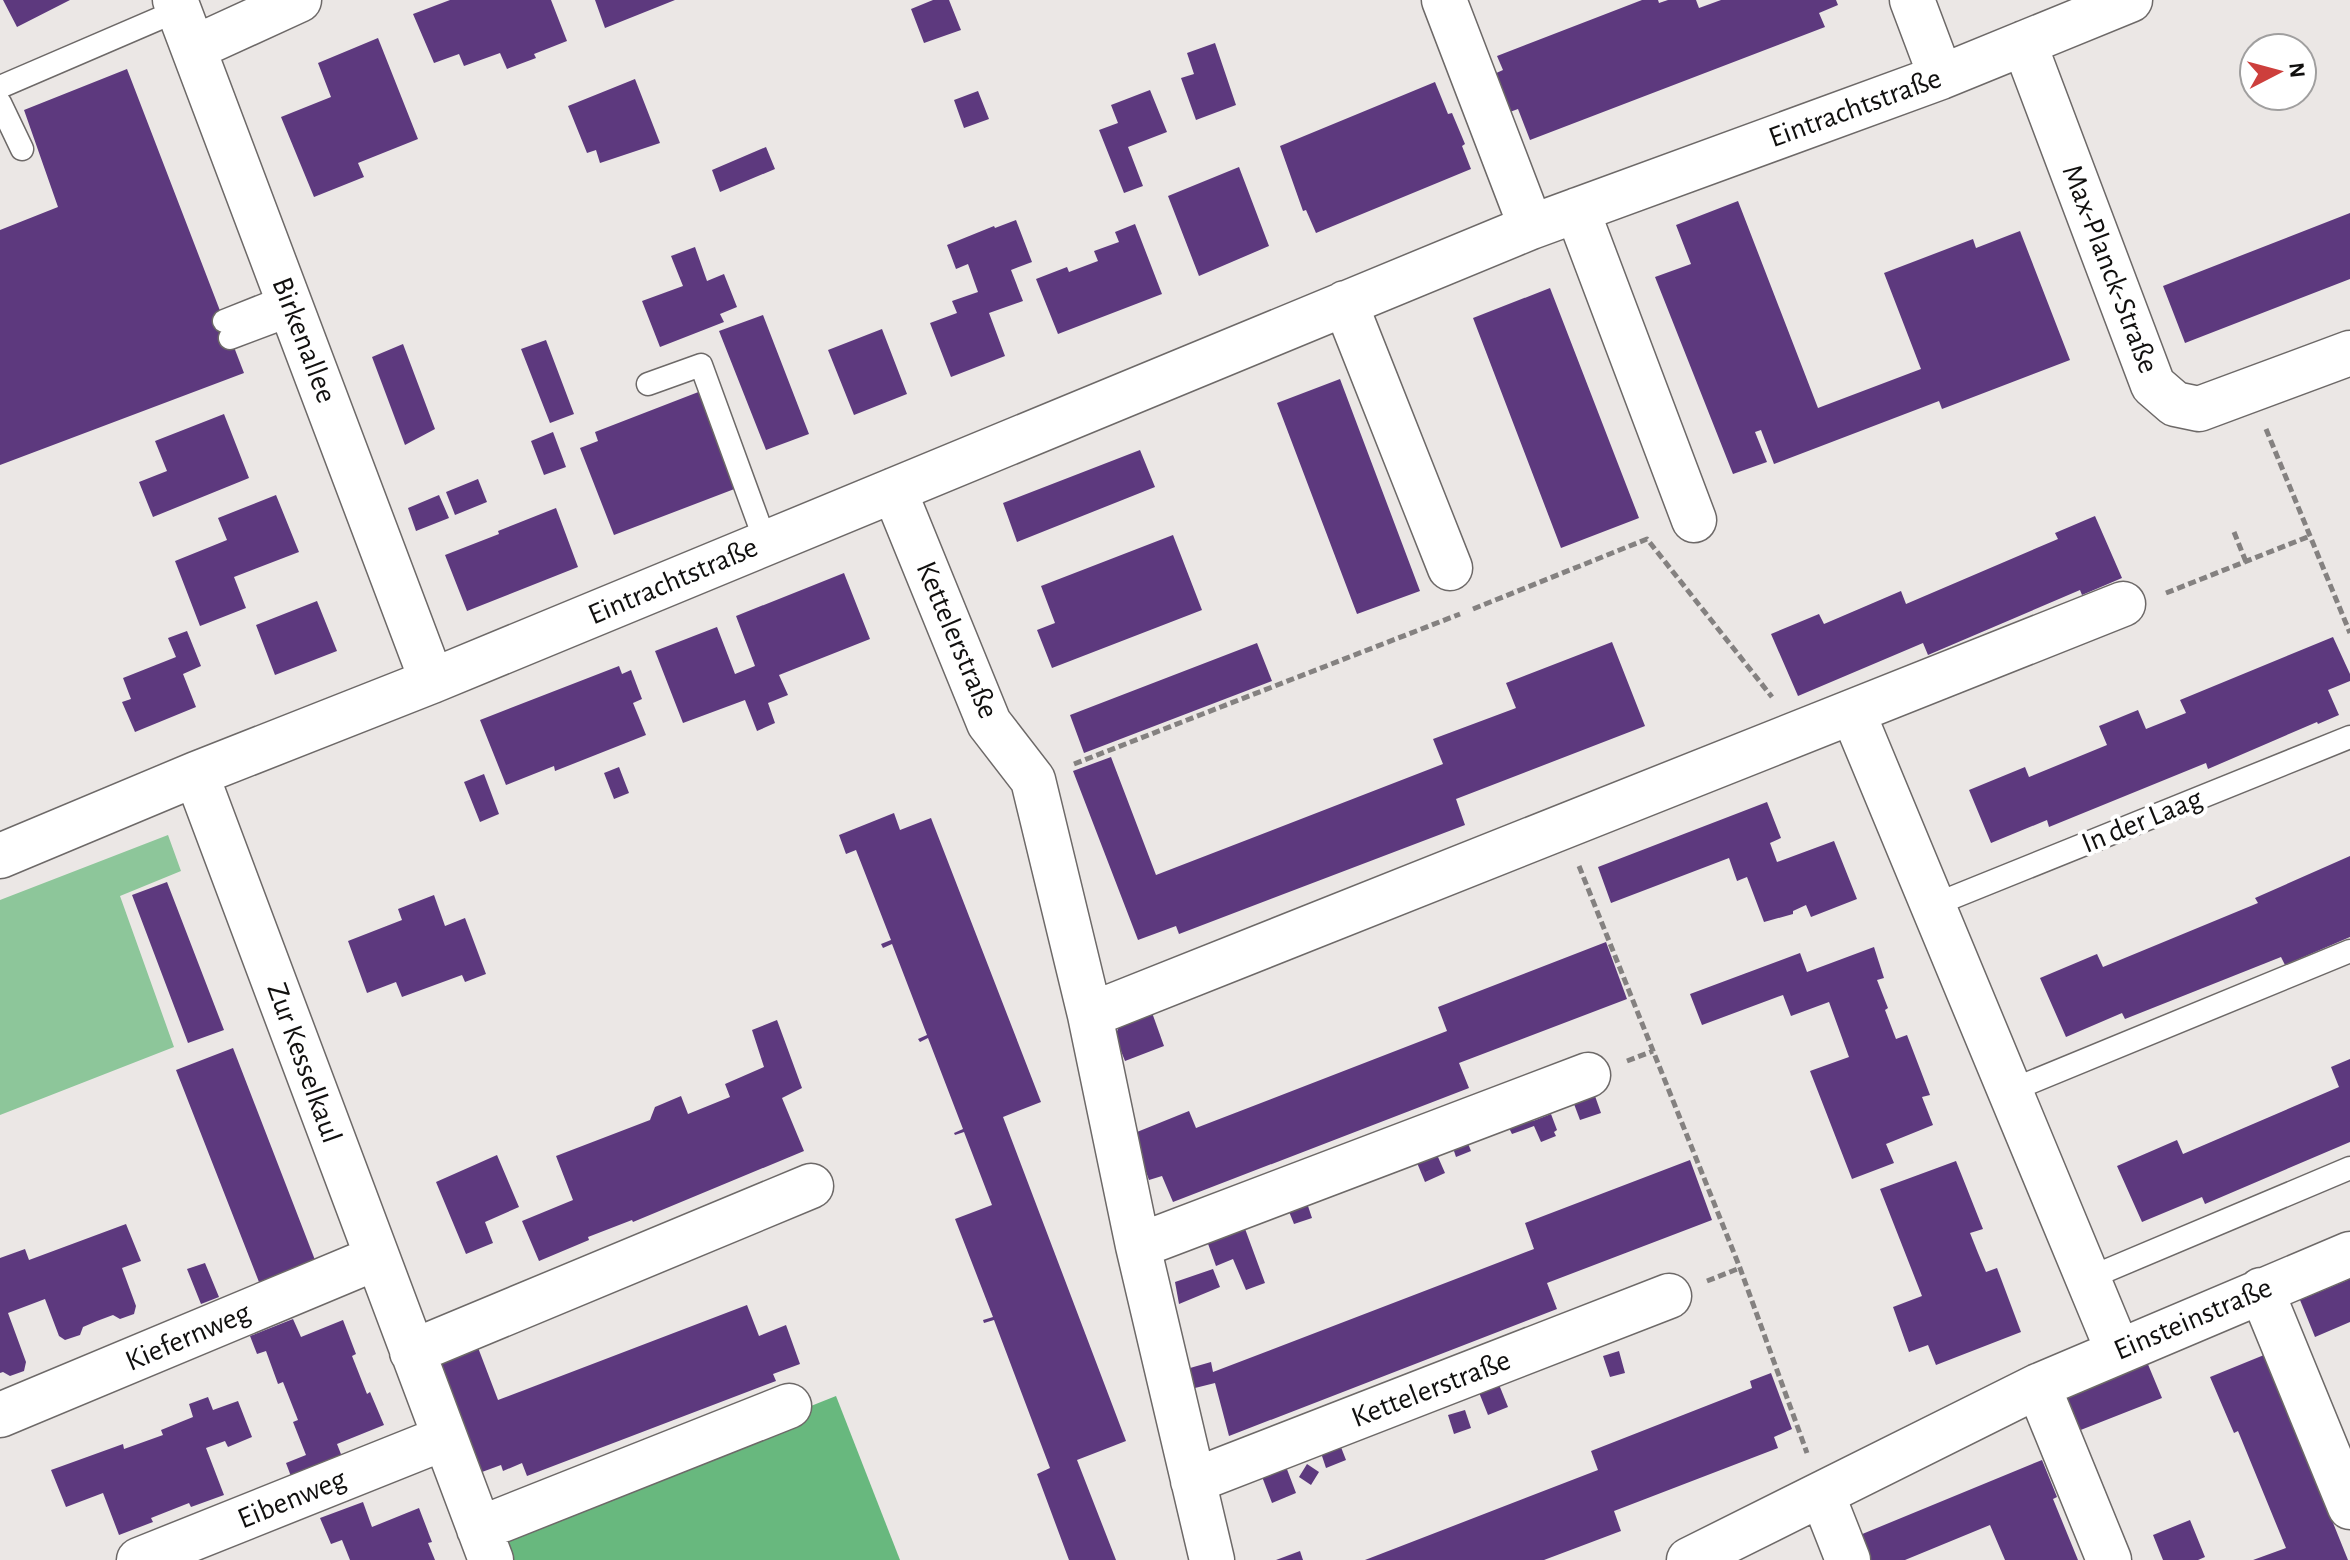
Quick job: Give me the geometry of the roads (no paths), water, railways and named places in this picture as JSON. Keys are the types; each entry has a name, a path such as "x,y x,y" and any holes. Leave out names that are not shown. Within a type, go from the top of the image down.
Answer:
{"street":[{"path":"183,19 299,0"},
{"path":"1444,0 1531,227"},
{"path":"1912,0 1941,77"},
{"name":"Eintrachtstraße","path":"0,856 1531,227 1941,77 2130,0"},
{"name":"Birkenallee","path":"183,19 432,681"},
{"name":"Max-Planck-Straße","path":"2024,43 2153,385 2175,404 2199,409 2350,353"},
{"path":"1577,210 1694,520"},
{"path":"1345,303 1450,568"},
{"name":"Kettelerstraße","path":"894,490 989,723 1033,780 1090,1015 1138,1246 1212,1560"},
{"path":"1090,1015 2123,604"},
{"path":"1853,713 2118,1351"},
{"name":"Zur Kesselkaul","path":"196,774 485,1544 789,1406"},
{"path":"1138,1246 1588,1075"},
{"path":"412,1352 811,1186"},
{"name":"Einsteinstraße","path":"1689,1560 2038,1386 2350,1254"},
{"name":"Kiefernweg","path":"0,1415 376,1258"},
{"path":"2261,1290 2350,1507"},
{"name":"Kettelerstraße","path":"1193,1481 1669,1296"},
{"path":"2038,1386 2109,1560"},
{"name":"Eibenweg","path":"139,1560 444,1438"},
{"path":"1822,1494 1848,1560"}],"lane":[{"path":"0,87 183,19"},
{"path":"0,103 22,149"},
{"path":"227,330 291,305"},
{"path":"648,384 701,365 766,543"},
{"name":"In der Laag","path":"1934,905 2350,737"},
{"path":"2012,1090 2350,951"},
{"path":"2089,1278 2350,1168"}]}
